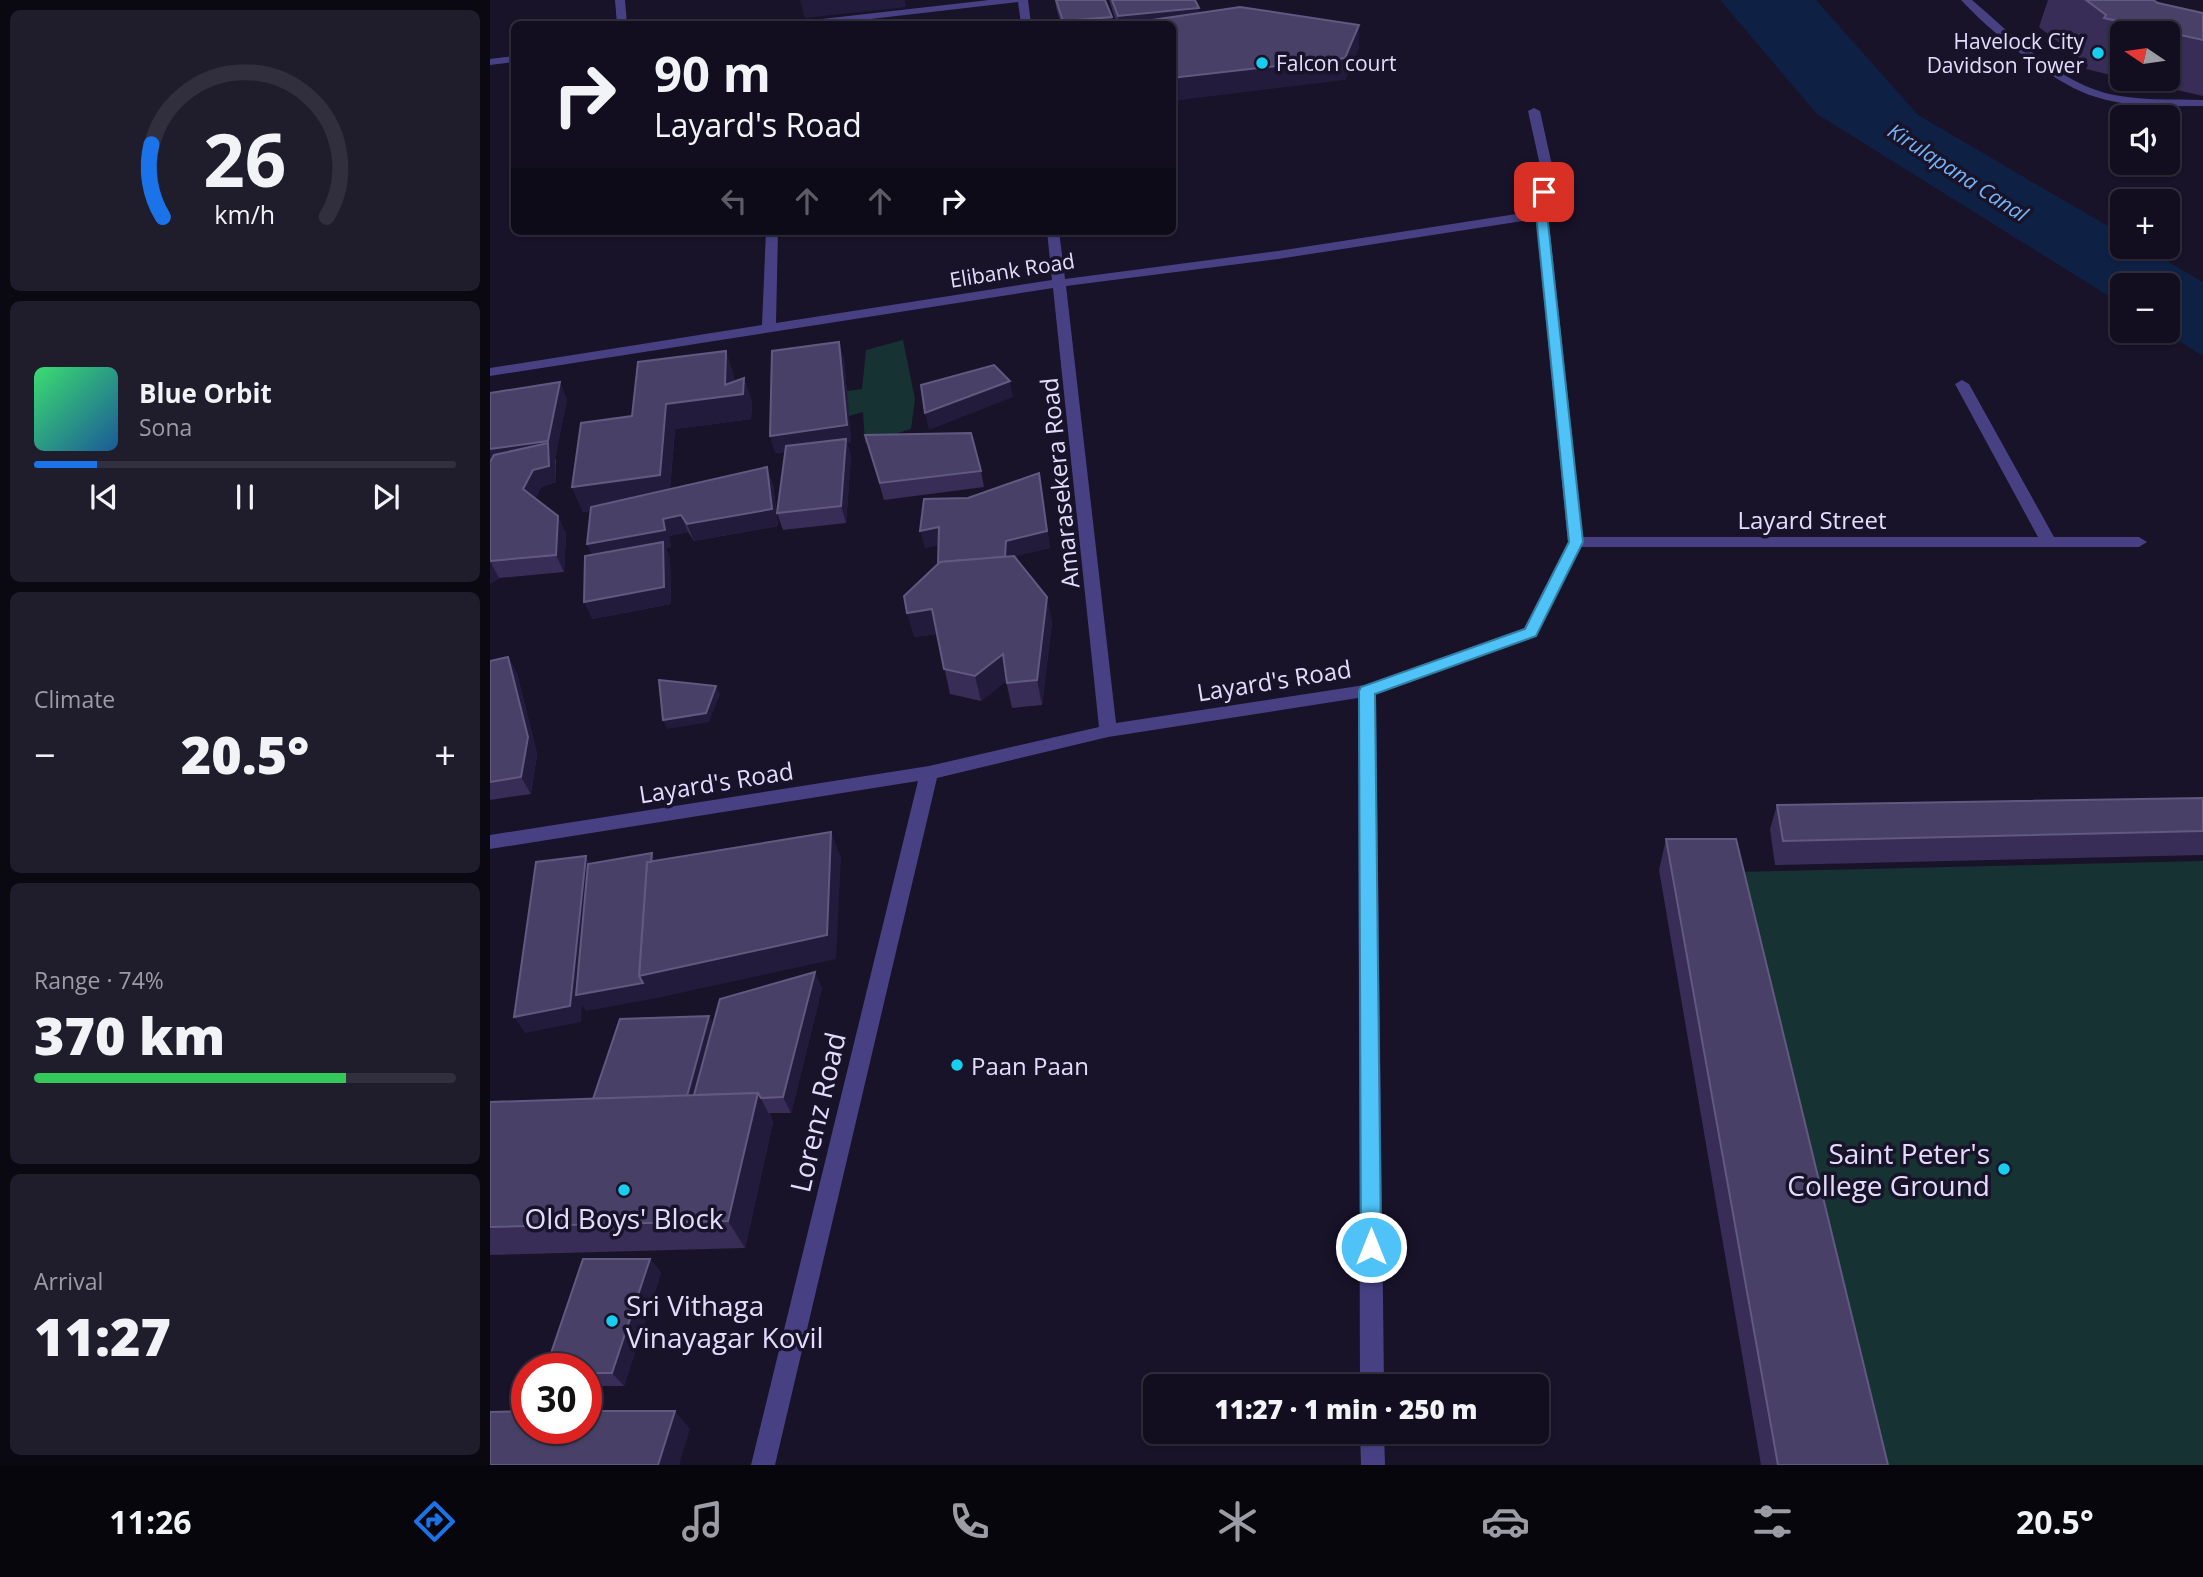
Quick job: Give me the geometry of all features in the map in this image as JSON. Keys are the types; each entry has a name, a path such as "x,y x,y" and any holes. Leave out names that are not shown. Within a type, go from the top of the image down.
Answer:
{"street":[{"path":"620,0 622,21"},
{"path":"830,21 1016,0"},
{"path":"1023,0 1026,21"},
{"path":"1966,0 2043,64 2087,90 2130,101 2203,103"},
{"path":"490,62 511,59"},
{"path":"1534,111 1547,170 1542,214 1576,542"},
{"name":"Elibank Road","path":"490,372 1060,284 1278,255 1542,214"},
{"path":"769,328 772,235"},
{"name":"Amarasekera Road","path":"1054,235 1108,731"},
{"path":"1962,384 2049,542"},
{"name":"Layard Street","path":"1576,542 2138,542"},
{"name":"Layard's Road","path":"490,842 929,773 1108,731 1367,691 1530,632 1576,542"},
{"path":"1367,691 1372,1374"},
{"name":"Lorenz Road","path":"763,1465 929,773"},
{"path":"1372,1444 1373,1465"}],"green space":[{"path":"903,340 915,399 911,429 865,443 863,412 849,416 847,391 862,389 866,350"},
{"name":"Saint Peter's College Ground","path":"2203,861 2203,1465 1876,1465 1735,872"}],"water":[{"name":"Kirulapana Canal","path":"1720,0 1816,0 1918,115 2110,227 2110,259 2164,259 2203,282 2203,356 2180,342 2180,273 2110,273 2110,297 1817,114"}],"building":[{"path":"1056,0 1105,0 1112,17 1063,21"},
{"path":"1112,0 1195,0 1199,8 1118,16"},
{"path":"2086,0 2153,0 2203,13 2203,40 2180,35 2180,21 2118,21 2104,18 2106,15"},
{"path":"1240,7 1359,25 1345,58 1176,78 1176,21 1145,21"},
{"path":"839,342 847,425 770,436 772,351"},
{"path":"726,351 725,385 744,378 743,394 666,404 660,475 572,487 581,423 632,416 638,362"},
{"path":"994,365 1010,381 925,413 921,385"},
{"path":"560,382 548,441 490,449 490,393"},
{"path":"971,433 981,471 880,483 865,435"},
{"path":"846,439 841,506 777,513 786,446"},
{"path":"548,443 549,466 533,470 523,489 558,516 556,555 490,561 490,462 494,455"},
{"path":"767,467 772,509 687,524 681,515 663,519 665,530 587,544 591,507"},
{"path":"1039,473 1047,531 1006,541 1005,557 938,564 939,527 920,531 924,499 968,498"},
{"path":"663,542 664,587 584,602 585,556"},
{"path":"1014,556 1047,597 1037,680 1007,683 1003,654 975,676 944,669 932,609 907,613 904,596 940,562"},
{"path":"508,657 528,737 521,777 490,782 490,661"},
{"path":"659,680 716,686 706,713 663,720"},
{"path":"2203,798 2203,831 1783,841 1777,805"},
{"path":"831,832 827,935 639,976 647,862"},
{"path":"1666,839 1736,839 1888,1465 1778,1465"},
{"path":"652,853 651,862 647,862 639,976 643,983 576,995 588,864"},
{"path":"586,856 570,1006 514,1017 536,862"},
{"path":"815,972 783,1097 761,1098 758,1093 694,1095 720,999"},
{"path":"709,1016 687,1096 593,1099 620,1019"},
{"name":"Old Boys' Block","path":"758,1093 728,1221 490,1227 490,1102"},
{"name":"Sri Vithaga Vinayagar Kovil","path":"583,1259 650,1259 612,1373 602,1373 602,1353 551,1353"},
{"path":"511,1411 511,1444 602,1444 602,1411 675,1411 658,1465 490,1465 490,1412"}],"place":[{"name":"Havelock City Davidson Tower","path":"2098,53"},
{"name":"Falcon court","path":"1262,63"},
{"name":"Paan Paan","path":"957,1065"},
{"name":"Saint Peter's College Ground","path":"2004,1169"},
{"name":"Old Boys' Block","path":"624,1190"},
{"name":"Sri Vithaga Vinayagar Kovil","path":"612,1321"}],"route":[{"path":"1371,1247 1367,691 1530,632 1576,542 1542,214 1544,192"}]}
